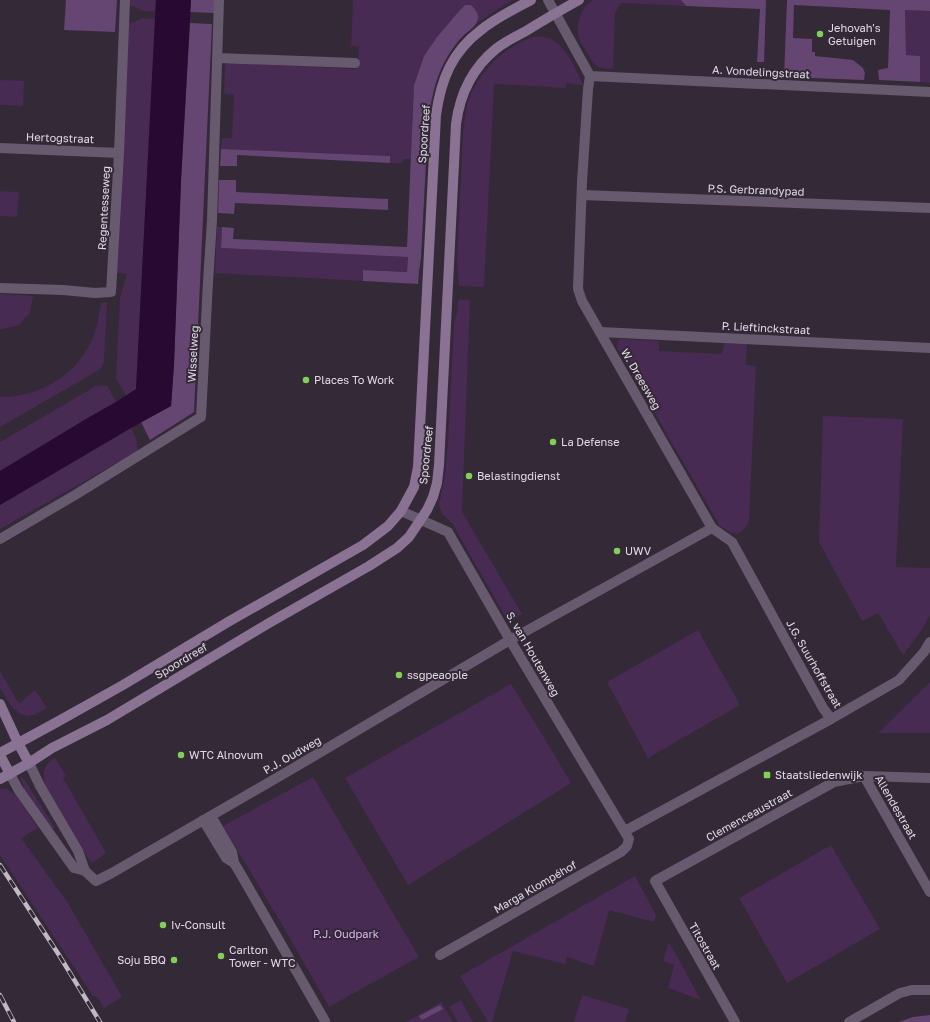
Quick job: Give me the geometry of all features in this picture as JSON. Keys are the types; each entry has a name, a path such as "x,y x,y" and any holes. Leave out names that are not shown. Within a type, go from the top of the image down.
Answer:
{"main road":[{"name":"Spoordreef","path":"0,754 123,685 260,603 363,545 388,526 401,510 414,487 418,467 438,96 442,82 458,52 465,43 481,29 531,0"},
{"name":"Spoordreef","path":"0,779 52,748 107,720 269,623 369,566 397,548 409,537 427,510 437,483 449,280 456,124 458,111 465,88 480,64 498,47 579,0"},
{"path":"0,704 29,763"},
{"path":"0,754 10,774"}],"street":[{"name":"Regentesseweg","path":"0,288 63,290 95,293 111,292 119,153 125,0"},
{"name":"Wisselweg","path":"0,539 202,417 212,220 219,0"},
{"path":"548,0 590,76"},
{"path":"218,58 355,64"},
{"name":"A. Vondelingstraat","path":"590,76 930,92"},
{"name":"W. Dreesweg","path":"590,76 582,195 578,289 582,301 712,528"},
{"name":"Hertogstraat","path":"0,148 119,153"},
{"name":"P.S. Gerbrandypad","path":"582,195 930,208"},
{"name":"P. Lieftinckstraat","path":"600,332 930,348"},
{"name":"S. van Houtenweg","path":"401,510 448,532 510,640 625,831"},
{"path":"510,640 712,528"},
{"name":"J.G. Suurhoffstraat","path":"625,831 831,719 823,708 732,542 712,528"},
{"name":"P.J. Oudweg","path":"10,774 18,789 74,868 85,872 96,881 311,758 510,640"},
{"path":"831,719 899,680 924,652 930,642"},
{"path":"29,763 40,786 78,851 85,872"},
{"name":"Clemenceaustraat","path":"655,881 834,782 864,776 930,778"},
{"name":"Allendestraat","path":"864,776 930,892"},
{"path":"207,818 226,858 234,863 325,1021"},
{"name":"Marga Klompéhof","path":"440,956 621,852 627,846 629,839 625,831"},
{"name":"Titostraat","path":"655,881 735,1022"},
{"path":"848,1022 900,993 912,990 930,990"}],"green space":[{"path":"130,0 156,0 155,11 142,11 130,6"},
{"path":"353,0 512,0 477,23 478,18 465,5 437,37 424,56 414,85 411,159 403,159 402,163 390,163 390,156 221,149 222,138 232,138 234,95 224,94 225,65 227,63 231,63 357,69 359,47 351,46"},
{"path":"593,0 681,0 686,6 621,3 615,13 613,69 600,68 596,65 579,38 578,27 580,16 585,7"},
{"path":"905,10 930,11 930,83 920,82 920,56 906,55"},
{"path":"143,18 155,19 136,389 126,396 116,378 120,297 127,274 117,273 129,23"},
{"path":"539,36 552,40 563,49 575,67 583,85 566,83 566,88 494,84 484,287 459,286 457,260 463,133 467,106 477,82 494,61 515,45 527,39"},
{"path":"0,80 24,81 23,106 0,105"},
{"path":"0,191 19,192 17,217 0,216"},
{"path":"217,227 222,227 221,248 408,257 407,272 364,270 363,281 215,273"},
{"path":"0,294 33,296 30,313 19,325 0,329"},
{"path":"470,300 462,512 522,614 509,623 452,523 442,514 439,505 445,475 448,442 454,324 458,301"},
{"path":"107,302 104,361 99,370 0,427 0,397 31,393 58,380 70,371 89,347 96,329 101,303"},
{"path":"620,339 659,341 659,351 722,354 724,343 747,343 746,365 756,366 749,521 740,533 736,534 729,532 720,526 617,348 618,341"},
{"path":"107,385 116,402 0,471 0,442 96,386"},
{"path":"823,416 903,419 896,567 930,568 930,615 921,631 903,655 878,613 862,621 819,542"},
{"path":"131,428 136,438 138,451 0,529 0,505"},
{"path":"698,630 740,705 648,758 607,682"},
{"path":"0,671 19,704 35,690 47,708 34,715 27,716 19,713 11,706 0,688"},
{"path":"930,682 930,733 878,733 928,684"},
{"path":"511,684 571,783 408,885 345,778"},
{"path":"55,758 66,776 63,778 106,853 92,863 45,785 44,769"},
{"path":"20,776 24,779 55,828 52,829 24,789"},
{"name":"P.J. Oudpark","path":"313,777 419,957 329,1007 223,826"},
{"path":"0,789 7,789 16,795 38,828 21,838 68,903 122,997 104,1008 98,998 93,996 0,855"},
{"path":"831,845 880,929 787,983 739,898"},
{"path":"635,876 656,915 654,922 609,910 594,966 567,957 565,964 513,951 492,1022 488,1022 460,976"},
{"path":"669,942 701,1000 668,988 674,965 663,961"},
{"path":"582,995 629,1009 625,1022 574,1022"},
{"path":"461,1000 473,1022 458,1022 449,1007"},
{"path":"441,1002 453,1022 406,1022"}],"shaded area":[{"path":"66,0 117,0 115,32 64,30"},
{"path":"156,0 191,0 171,406 0,505 0,471 136,389"},
{"path":"191,0 215,0 214,13 190,12"},
{"path":"681,0 766,0 764,62 757,62 760,9 686,6"},
{"path":"787,0 930,0 930,11 905,10 906,55 920,56 920,82 879,80 878,70 888,68 890,10 794,5 793,38 812,39 812,52 815,52 815,56 853,60 863,68 865,73 864,80 784,77"},
{"path":"465,5 471,5 476,11 478,15 477,22 458,42 444,63 436,82 428,123 421,258 418,284 363,281 363,270 407,272 408,257 221,248 222,227 234,228 233,239 407,247 414,85 424,56 437,37"},
{"path":"190,23 212,24 194,412 150,440 141,422 171,406 181,180"},
{"path":"221,149 390,156 390,163 237,155 237,166 220,166"},
{"path":"219,180 236,180 236,192 388,199 388,210 235,203 234,214 218,213"},
{"path":"440,1005 443,1009 422,1020 419,1016"},
{"path":"930,1015 930,1022 899,1022 913,1017"}],"railway":[{"path":"0,865 59,955 100,1022"},
{"path":"0,995 14,1022"}],"place":[{"name":"Jehovah's Getuigen","path":"820,34"},
{"name":"Places To Work","path":"306,380"},
{"name":"La Defense","path":"553,442"},
{"name":"Belastingdienst","path":"469,476"},
{"name":"UWV","path":"617,551"},
{"name":"ssgpeaople","path":"399,675"},
{"name":"WTC Alnovum","path":"181,755"},
{"name":"Staatsliedenwijk","path":"767,775"},
{"name":"Iv-Consult","path":"163,925"},
{"name":"Carlton Tower - WTC","path":"221,956"},
{"name":"Soju BBQ","path":"174,960"}]}
